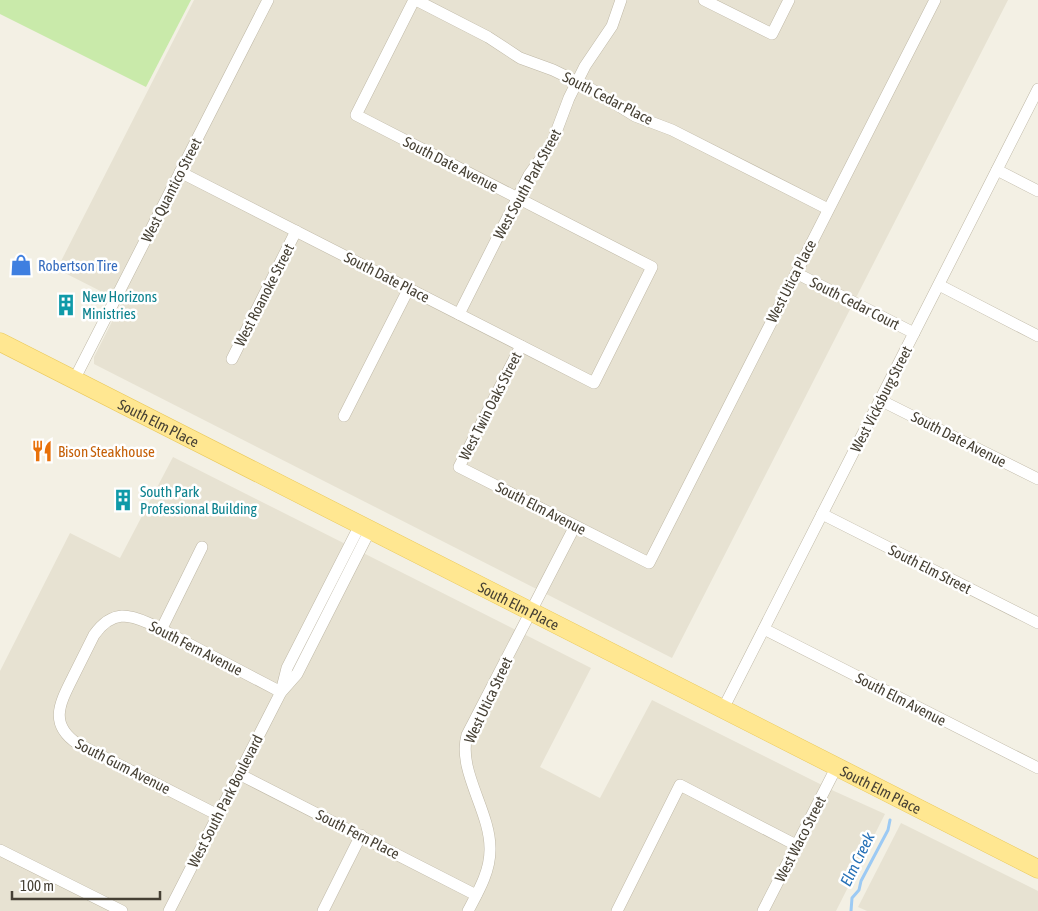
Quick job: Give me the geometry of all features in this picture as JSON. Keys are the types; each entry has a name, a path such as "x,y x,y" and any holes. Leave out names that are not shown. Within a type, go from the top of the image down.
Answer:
{"main road":[{"name":"South Elm Place","path":"0,342 1038,869"}],"street":[{"name":"West Quantico Street","path":"74,380 268,0"},
{"name":"South Cedar Place","path":"415,0 488,37 520,58 553,70 578,82 635,116 672,130 828,210"},
{"name":"South Date Avenue","path":"415,0 356,115 652,267 594,383"},
{"name":"West South Park Street","path":"459,314 529,175 552,143 565,108 592,56 612,26 622,0"},
{"path":"704,0 772,34 789,0"},
{"name":"West Utica Place","path":"650,563 935,0"},
{"name":"West Vicksburg Street","path":"723,709 1038,89"},
{"path":"997,170 1038,191"},
{"name":"South Date Place","path":"180,172 594,383"},
{"name":"West Roanoke Street","path":"232,358 296,231"},
{"name":"South Cedar Court","path":"796,272 914,333"},
{"path":"939,285 1038,336"},
{"path":"344,416 409,288"},
{"name":"West Twin Oaks Street","path":"459,466 521,346"},
{"name":"South Date Avenue","path":"880,400 1038,479"},
{"name":"South Elm Avenue","path":"459,466 650,563"},
{"name":"South Elm Street","path":"822,514 1038,623"},
{"name":"West Utica Street","path":"468,911 485,877 489,864 490,841 486,822 466,763 464,745 467,735 575,526"},
{"name":"West South Park Boulevard","path":"169,911 281,692 287,668 365,527"},
{"path":"161,630 202,547"},
{"name":"South Fern Avenue","path":"109,620 122,616 133,617 281,692"},
{"name":"South Gum Avenue","path":"109,620 94,635 60,704 59,718 63,730 78,744 218,814"},
{"name":"South Elm Avenue","path":"764,629 1038,768"},
{"name":"West Waco Street","path":"763,911 836,766"},
{"name":"South Fern Place","path":"239,774 361,835 476,896"},
{"path":"617,911 680,785 796,845"},
{"path":"323,911 361,835"},
{"path":"0,850 122,911"}],"shaded area":[{"path":"194,0 1008,0 672,658 94,364 94,357 122,302 57,269"},
{"path":"173,457 591,668 540,767 600,798 652,700 834,791 885,814 836,911 0,911 0,671 70,533 120,558"},
{"path":"901,823 1038,891 1038,911 867,911 858,907"}],"green space":[{"path":"0,0 191,0 146,87 0,14"}],"waterway":[{"name":"Elm Creek","path":"851,911 852,898 859,890 861,881 888,830 890,820"}],"place":[{"name":"Robertson Tire","path":"21,265"},
{"name":"New Horizons Ministries","path":"66,305"},
{"name":"Bison Steakhouse","path":"42,451"},
{"name":"South Park Professional Building","path":"123,500"}]}
